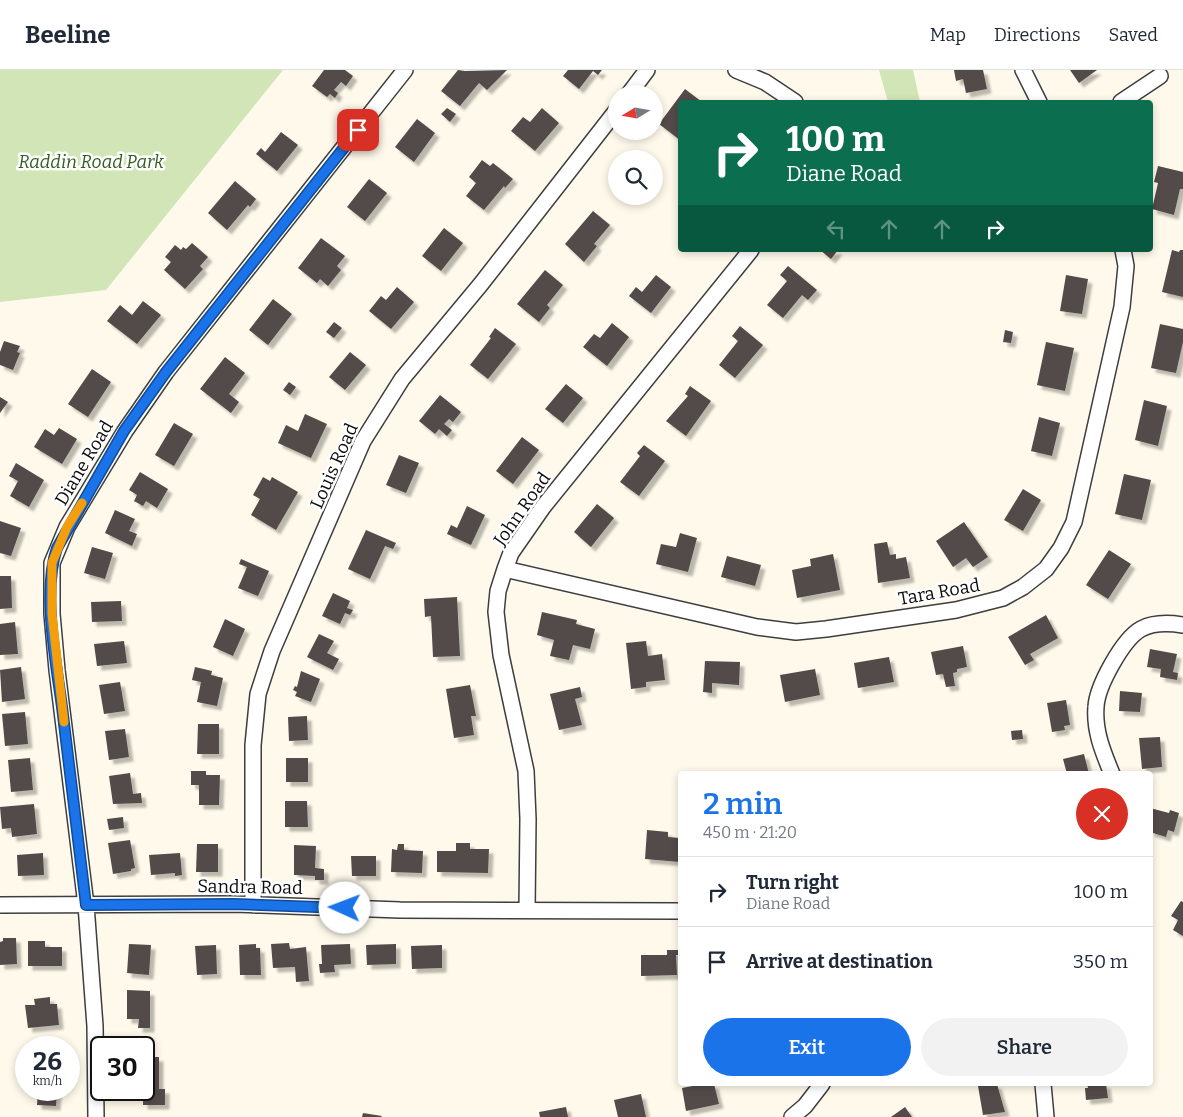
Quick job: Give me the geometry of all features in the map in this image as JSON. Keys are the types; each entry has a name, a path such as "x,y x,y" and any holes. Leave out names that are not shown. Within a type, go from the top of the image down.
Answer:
{"street":[{"name":"Diane Road","path":"96,1117 95,1026 86,905 52,614 52,563 57,548 124,431 166,372 405,70"},
{"path":"636,85 648,70"},
{"path":"736,70 765,82 792,100"},
{"path":"1023,70 1038,100"},
{"path":"1124,100 1160,76"},
{"name":"Louis Road","path":"253,904 253,745 258,694 272,651 364,441 402,379 487,276 608,121"},
{"name":"John Road","path":"526,910 528,819 526,771 498,634 498,591 505,570 511,553 543,507 749,252"},
{"name":"Tara Road","path":"505,570 758,627 796,632 956,610 1002,598 1023,587 1046,569 1061,548 1074,522 1122,307 1126,266 1123,252"},
{"path":"1111,771 1099,742 1096,722 1096,706 1106,677 1131,636 1140,629 1151,625 1183,625"},
{"name":"Sandra Road","path":"0,905 253,904 400,910 678,911"},
{"path":"792,1117 805,1106 820,1086"},
{"path":"1043,1086 1046,1117"}],"green space":[{"name":"Raddin Road Park","path":"0,70 283,70 106,290 0,302"},
{"path":"879,70 913,70 920,100 887,100"}],"building":[{"path":"324,70 345,70 353,76 346,86 341,82 334,90 338,93 335,98 330,94 327,97 312,86"},
{"path":"458,70 507,70 487,90 479,83 460,106 441,91"},
{"path":"568,70 602,70 598,75 593,71 579,89 563,76"},
{"path":"954,70 983,70 987,89 966,93 963,79 956,81"},
{"path":"1070,70 1097,70 1079,83"},
{"path":"685,89 699,100 678,100 678,138 663,127 663,119"},
{"path":"447,108 456,114 450,122 441,114"},
{"path":"542,108 559,123 535,151 511,131 523,117 530,122"},
{"path":"417,119 435,133 414,162 395,147"},
{"path":"281,132 298,145 277,171 256,154 261,148 265,152"},
{"path":"482,160 490,166 493,163 513,179 505,188 504,186 484,210 466,196 476,183 469,177"},
{"path":"1158,166 1183,172 1183,189 1180,189 1174,215 1153,209 1158,183 1154,182"},
{"path":"369,179 387,193 365,221 347,207"},
{"path":"235,181 256,199 250,207 248,205 227,230 208,213"},
{"path":"593,211 610,225 594,244 597,246 584,262 565,244"},
{"path":"444,228 463,243 441,271 422,256"},
{"path":"321,238 345,256 337,266 341,270 328,286 320,279 317,283 298,268"},
{"path":"192,243 208,257 200,266 203,269 185,289 164,270 171,262 165,257 175,245 181,250 183,247 186,249"},
{"path":"1172,250 1179,252 1183,250 1183,297 1162,292"},
{"path":"822,252 836,252 831,259"},
{"path":"788,266 817,290 808,300 802,295 783,318 767,305 787,281 780,275"},
{"path":"545,270 563,285 547,305 550,308 539,322 517,304"},
{"path":"656,275 671,287 651,313 629,296 636,287 642,292"},
{"path":"1066,275 1088,279 1082,314 1060,311"},
{"path":"397,287 414,302 391,329 369,311 381,296 386,300"},
{"path":"273,299 292,314 268,345 249,330"},
{"path":"143,301 161,315 137,344 107,321 120,305 132,315"},
{"path":"334,322 342,328 334,338 326,332"},
{"path":"612,323 629,337 607,366 583,347 594,334 600,338"},
{"path":"1160,324 1183,329 1183,342 1176,373 1151,368"},
{"path":"740,326 763,345 735,378 719,365 738,341 732,336"},
{"path":"495,328 516,344 488,379 470,365 491,338 489,337"},
{"path":"1005,330 1013,332 1011,343 1003,342"},
{"path":"4,341 20,346 17,352 20,353 13,370 0,365 0,352"},
{"path":"1046,342 1074,348 1065,391 1037,385"},
{"path":"350,352 366,365 345,390 329,377"},
{"path":"225,357 245,373 229,394 239,402 231,413 200,389"},
{"path":"92,369 111,382 88,417 68,404"},
{"path":"289,382 296,387 290,395 283,390"},
{"path":"566,384 583,398 563,423 545,409"},
{"path":"690,386 711,401 686,436 666,421 688,396 685,394"},
{"path":"440,395 461,412 453,422 449,419 444,424 452,430 447,436 439,429 435,434 419,421"},
{"path":"0,397 8,402 0,413"},
{"path":"1144,400 1167,406 1158,446 1135,440"},
{"path":"305,414 327,424 311,458 278,443 286,425 298,431"},
{"path":"1039,417 1060,423 1052,456 1031,451"},
{"path":"174,423 193,434 174,466 155,455"},
{"path":"59,428 77,439 62,464 34,447 45,429 54,435"},
{"path":"522,437 539,450 513,484 496,471"},
{"path":"644,445 665,461 639,496 620,482 640,456 637,453"},
{"path":"399,455 419,463 406,493 386,485"},
{"path":"16,463 44,480 29,507 10,496 18,481 9,476"},
{"path":"140,472 168,489 157,508 146,501 143,506 134,501 137,495 129,490"},
{"path":"1124,474 1151,480 1142,520 1115,514"},
{"path":"263,477 270,481 272,477 298,492 276,530 251,515 260,499 253,495"},
{"path":"1023,489 1041,500 1023,531 1004,520"},
{"path":"597,504 614,518 591,547 574,532"},
{"path":"467,506 485,515 471,545 447,534 451,525 457,528"},
{"path":"115,510 135,519 129,531 137,534 132,546 105,533"},
{"path":"0,521 21,528 11,556 0,553"},
{"path":"964,522 988,557 973,567 966,558 953,567 936,541"},
{"path":"366,530 396,543 393,549 385,546 370,579 348,569"},
{"path":"680,533 697,538 688,572 656,564 661,544 676,547"},
{"path":"887,542 890,555 896,554 896,559 906,557 910,578 878,583 874,544"},
{"path":"92,547 113,553 105,579 84,573"},
{"path":"1109,550 1131,564 1108,599 1086,585"},
{"path":"833,554 840,590 797,598 792,570 811,566 810,559"},
{"path":"727,556 761,565 755,586 721,577"},
{"path":"241,559 269,571 258,596 238,588 247,567 239,564"},
{"path":"0,576 11,576 12,608 0,609"},
{"path":"333,593 350,601 347,608 353,610 350,615 345,613 340,624 322,616"},
{"path":"457,597 460,656 433,657 431,616 425,617 424,599"},
{"path":"121,601 122,621 92,622 91,602"},
{"path":"542,612 577,620 576,624 595,629 590,649 573,645 569,660 550,656 554,640 537,635"},
{"path":"1046,615 1058,638 1030,654 1034,660 1025,665 1008,637"},
{"path":"225,619 245,629 233,656 213,647"},
{"path":"15,622 18,654 0,655 0,624"},
{"path":"319,634 334,641 327,653 339,659 333,670 307,657"},
{"path":"124,641 127,663 97,666 94,644"},
{"path":"646,641 648,656 662,654 665,680 646,682 646,687 631,689 626,643"},
{"path":"963,646 967,667 957,669 957,672 953,673 955,686 946,687 943,674 936,675 931,652"},
{"path":"1150,649 1177,654 1173,672 1178,673 1177,680 1160,677 1161,669 1147,667"},
{"path":"889,657 894,682 858,688 854,663"},
{"path":"705,661 740,662 739,685 712,683 712,693 703,692"},
{"path":"21,667 25,699 2,702 0,670"},
{"path":"195,667 212,671 211,675 223,678 217,706 197,702 201,682 192,680"},
{"path":"815,669 820,695 785,702 780,675"},
{"path":"301,671 320,679 311,702 295,696 297,692 293,690 295,686 297,687"},
{"path":"120,682 125,711 104,714 99,685"},
{"path":"470,685 476,716 471,716 474,735 454,738 446,689"},
{"path":"580,687 582,697 575,699 582,725 559,730 550,694"},
{"path":"1120,691 1142,693 1140,712 1119,711"},
{"path":"1066,700 1070,725 1064,726 1065,730 1052,732 1047,703"},
{"path":"25,712 28,744 5,746 2,714"},
{"path":"307,716 308,740 289,741 288,717"},
{"path":"198,724 219,724 219,754 197,754"},
{"path":"125,729 129,757 109,760 105,731"},
{"path":"1022,730 1023,739 1012,740 1011,731"},
{"path":"1160,737 1162,767 1142,769 1139,738"},
{"path":"1084,754 1088,771 1066,771 1063,759"},
{"path":"30,758 33,790 11,792 8,760"},
{"path":"286,758 308,758 308,782 286,782"},
{"path":"191,771 206,771 206,775 220,775 219,805 199,805 199,785 191,785"},
{"path":"130,773 133,794 141,793 142,803 113,804 109,776"},
{"path":"285,801 307,801 308,827 285,827"},
{"path":"34,804 37,834 12,837 11,828 2,829 0,807"},
{"path":"1153,809 1169,813 1170,810 1179,813 1174,832 1168,830 1166,837 1153,833"},
{"path":"123,817 124,828 109,830 107,819"},
{"path":"647,830 668,832 668,837 678,838 678,862 645,859"},
{"path":"130,840 135,868 131,869 131,871 113,874 108,843"},
{"path":"456,843 470,843 470,849 489,849 488,873 437,872 437,851 456,851"},
{"path":"197,844 218,844 218,872 196,872"},
{"path":"398,844 404,844 404,850 423,851 422,873 391,872 392,849 397,850"},
{"path":"294,845 316,846 315,868 324,869 324,880 315,880 315,876 294,875"},
{"path":"43,853 44,875 18,876 17,855"},
{"path":"180,853 182,875 175,876 175,873 151,875 149,855"},
{"path":"351,856 376,856 376,876 352,876"},
{"path":"1181,901 1183,902 1183,936 1173,930 1178,920 1171,916"},
{"path":"3,938 16,938 17,964 0,965 0,942 3,941"},
{"path":"28,941 45,941 45,947 62,947 62,966 28,966"},
{"path":"289,943 290,949 306,947 309,981 296,982 295,967 273,968 271,944"},
{"path":"129,944 151,945 149,975 127,973"},
{"path":"256,944 256,948 260,948 261,975 240,975 239,945"},
{"path":"350,944 351,964 334,965 335,972 320,973 319,964 322,964 321,945"},
{"path":"396,944 396,964 367,965 366,945"},
{"path":"216,945 217,974 197,975 195,946"},
{"path":"442,945 442,968 412,969 411,946"},
{"path":"667,950 678,950 678,955 676,955 677,975 641,976 641,955 667,955"},
{"path":"127,990 150,991 150,1028 138,1028 139,1019 127,1019"},
{"path":"50,997 50,1004 57,1004 59,1025 28,1028 25,1005 35,1005 34,999"},
{"path":"155,1057 159,1057 159,1089 165,1089 165,1105 143,1105 143,1101 155,1101"},
{"path":"714,1086 719,1104 686,1111 682,1088"},
{"path":"978,1086 998,1086 1005,1112 983,1115"},
{"path":"1088,1086 1106,1086 1108,1098 1086,1100 1085,1088 1088,1088"},
{"path":"641,1094 646,1117 618,1117 614,1100"},
{"path":"37,1101 56,1101 56,1106 37,1105"},
{"path":"566,1107 568,1117 540,1117 539,1112"},
{"path":"905,1107 912,1117 891,1117"},
{"path":"363,1113 382,1116 362,1117"}],"slow traffic":[{"path":"64,722 52,614 52,563 67,527 82,503"}],"route":[{"path":"345,908 233,904 86,905 57,670 51,584 52,563 67,527 124,431 166,372 358,130"}]}
